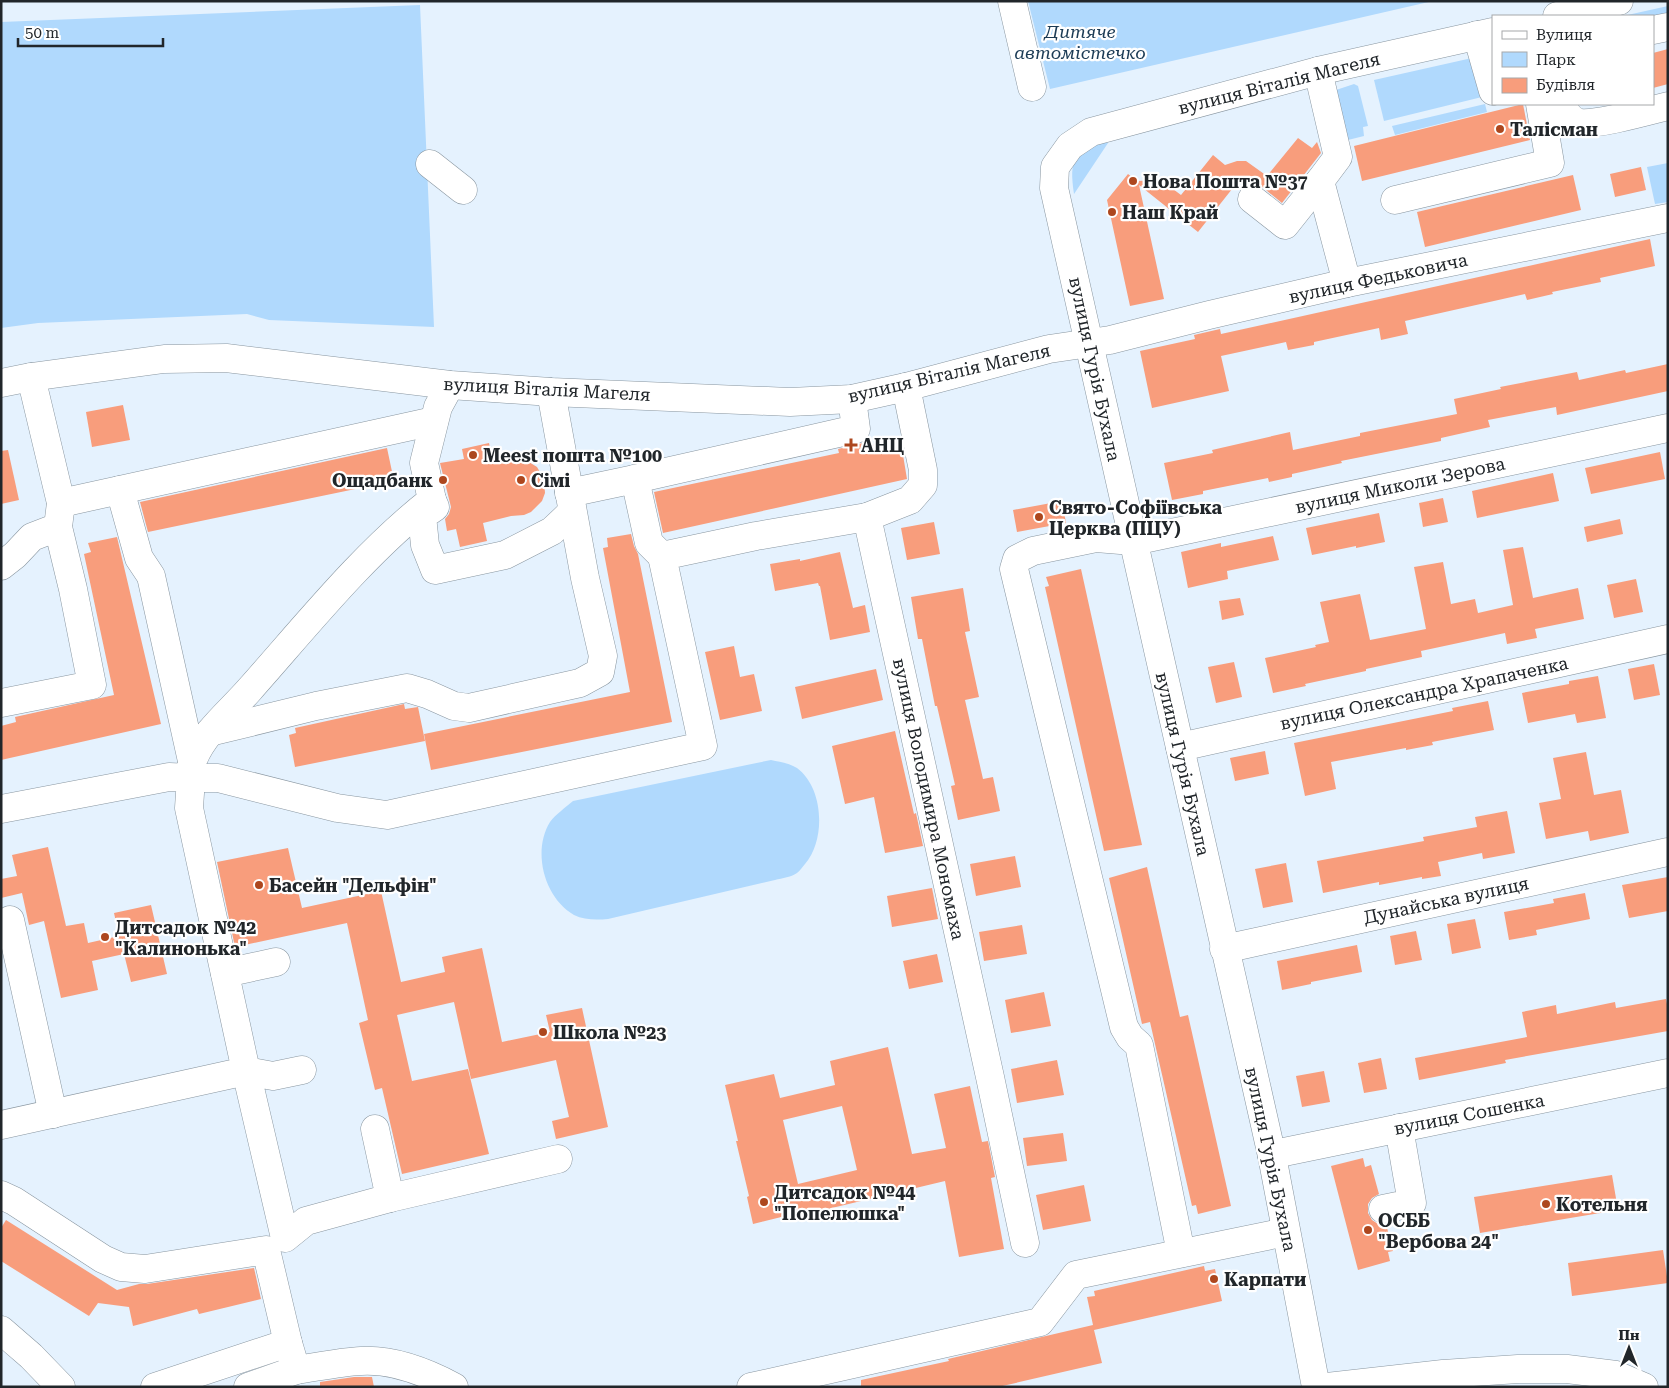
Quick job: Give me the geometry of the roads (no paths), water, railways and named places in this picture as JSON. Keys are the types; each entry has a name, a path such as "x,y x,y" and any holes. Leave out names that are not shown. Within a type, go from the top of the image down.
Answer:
{"street":[{"path":"1012,1 1032,87"},
{"path":"1561,15 1619,1"},
{"path":"1654,30 1668,26"},
{"path":"1485,34 1492,84"},
{"name":"вулиця Віталія Магеля","path":"1070,146 1091,132 1119,123 1318,72 1485,34"},
{"path":"1252,199 1285,225 1338,157 1318,72"},
{"path":"1395,200 1550,163 1540,105"},
{"path":"1563,105 1570,118 1579,123 1600,121 1668,106"},
{"name":"вулиця Гурія Бухала","path":"1070,146 1055,167 1054,188 1272,1156 1316,1387"},
{"path":"430,164 463,190"},
{"path":"1320,181 1347,283"},
{"name":"вулиця Федьковича","path":"1090,343 1110,340 1347,283 1668,218"},
{"name":"вулиця Віталія Магеля","path":"1,383 31,376 164,358 226,358 450,385 551,392 790,402 852,399 906,387 1049,349 1090,343"},
{"path":"1,703 92,685 60,515 31,376"},
{"path":"450,385 438,407 424,463 434,506 422,516 425,545 435,570 504,555 552,531 571,503 635,479 856,429 852,399"},
{"path":"662,556 756,536 867,517 910,500 923,485 923,470 906,387"},
{"path":"210,732 316,706 407,688 427,694 454,706 469,708 580,683 600,672 603,656 585,578 551,392"},
{"path":"1,566 15,556 32,538 60,515 120,490 434,421"},
{"name":"вулиця Миколи Зерова","path":"1181,1253 1139,1045 1130,1037 1124,1027 1014,569 1017,559 1033,551 1096,538 1133,541 1668,428"},
{"path":"1,809 169,777 191,770 337,808 387,816 703,746 662,556 649,543 635,479"},
{"path":"120,490 139,558 151,576 191,770 189,808 284,1238 306,1221 390,1198 558,1159"},
{"path":"191,770 210,732 337,591 408,519 432,500"},
{"name":"вулиця Володимира Мономаха","path":"867,517 1025,1243"},
{"name":"вулиця Олександра Храпаченка","path":"1180,747 1668,639"},
{"name":"Дунайська вулиця","path":"1224,949 1668,852"},
{"path":"10,920 53,1114"},
{"path":"225,974 276,962"},
{"path":"1,1125 246,1071 273,1076 302,1070"},
{"name":"вулиця Сошенка","path":"1272,1156 1399,1128 1668,1074"},
{"path":"1382,1209 1412,1203 1399,1128"},
{"path":"375,1129 390,1198"},
{"path":"1,1195 22,1206 103,1259 121,1267 145,1268 266,1250 296,1370"},
{"path":"751,1387 1040,1322 1076,1275 1286,1232"},
{"path":"1,1330 31,1356 61,1387"},
{"path":"155,1387 288,1343"},
{"path":"248,1387 296,1370 363,1361 399,1365 430,1374 454,1387"},
{"path":"1327,1387 1443,1374 1518,1369 1567,1369 1616,1375 1644,1387"}],"place":[{"name":"Талісман","path":"1500,129"},
{"name":"Нова Пошта №37","path":"1133,181"},
{"name":"Наш Край","path":"1112,212"},
{"name":"АНЦ","path":"851,445"},
{"name":"Meest пошта №100","path":"473,455"},
{"name":"Ощадбанк","path":"443,480"},
{"name":"Сімі","path":"521,480"},
{"name":"Свято-Софіївська Церква (ПЦУ)","path":"1039,517"},
{"name":"Басейн \"Дельфін\"","path":"259,885"},
{"name":"Дитсадок №42 \"Калинонька\"","path":"105,937"},
{"name":"Школа №23","path":"543,1032"},
{"name":"Дитсадок №44 \"Попелюшка\"","path":"764,1202"},
{"name":"Котельня","path":"1546,1204"},
{"name":"ОСББ \"Вербова 24\"","path":"1368,1230"},
{"name":"Карпати","path":"1214,1279"}],"park label":[{"name":"Дитяче автомістечко","path":"1080,41"}]}
